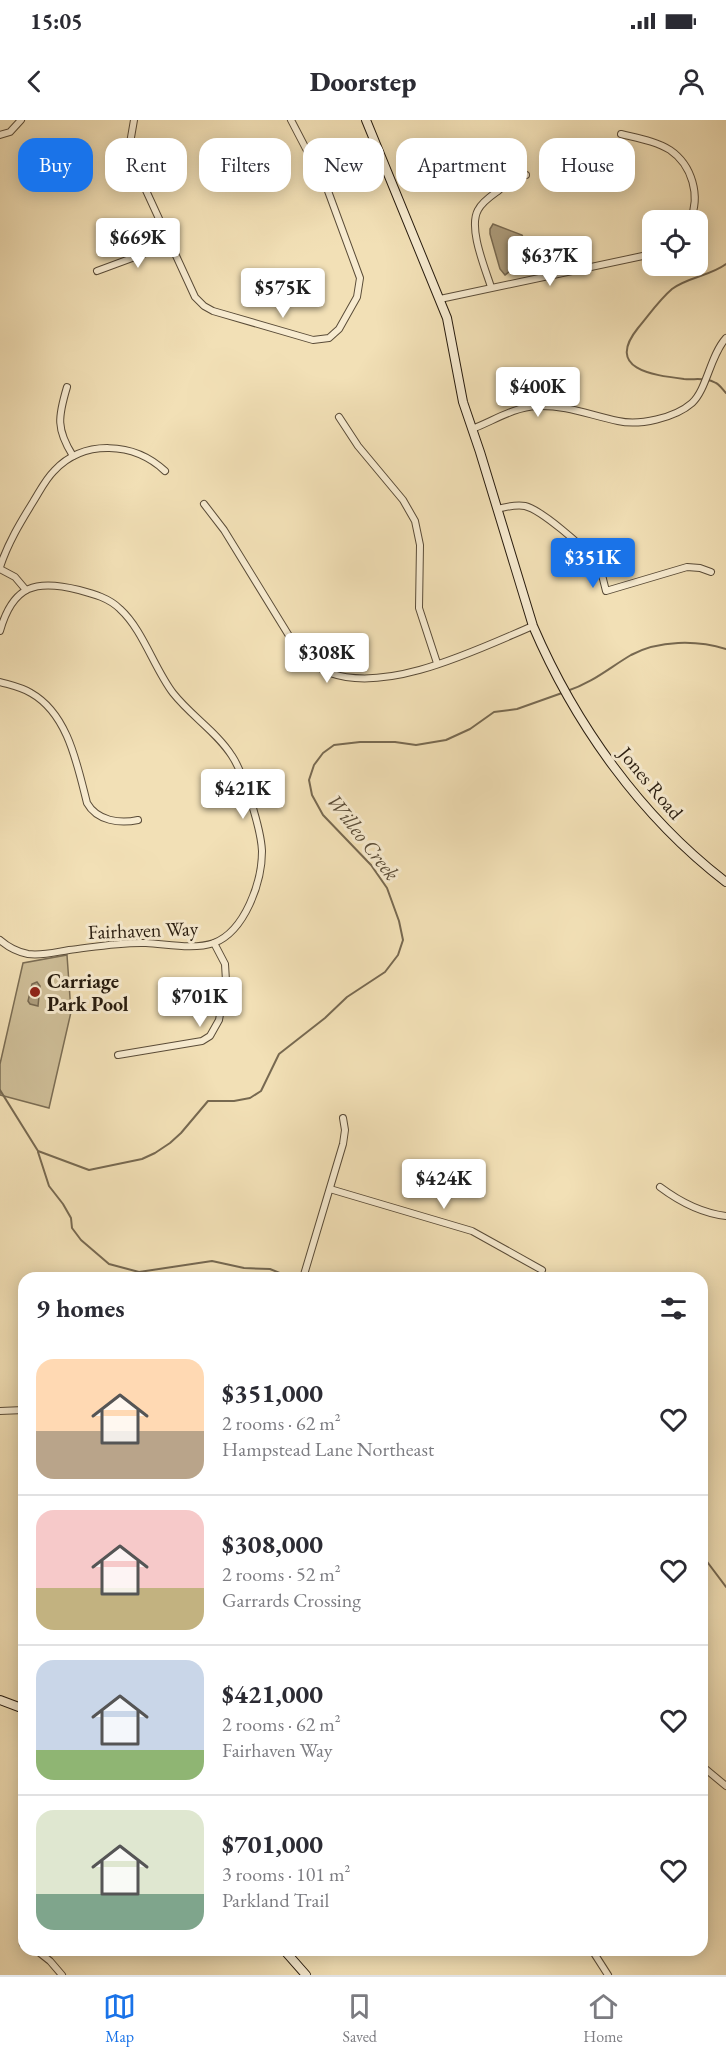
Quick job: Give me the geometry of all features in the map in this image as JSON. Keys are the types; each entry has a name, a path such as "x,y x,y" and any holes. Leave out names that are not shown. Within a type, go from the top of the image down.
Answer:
{"street":[{"path":"0,135 10,132 21,120"},
{"path":"134,120 129,148 132,160 195,297 213,311 313,340 322,340 334,335 339,329 357,297 360,278 328,191 291,120"},
{"name":"Jones Road","path":"366,120 450,327 459,389 533,626 556,675 611,762 635,793 688,850 726,882"},
{"path":"621,134 656,143 669,149 684,165 694,184 694,210"},
{"path":"491,287 474,230 474,219 482,204 496,192"},
{"path":"97,271 170,244"},
{"path":"440,299 642,256"},
{"path":"472,429 527,407 538,406 574,409 618,421 639,422 660,418 684,408 695,400 719,346 726,338"},
{"path":"66,387 59,426 63,441 73,456"},
{"path":"339,417 358,446 403,500 415,521 420,545 419,608 437,663"},
{"path":"0,631 10,605 26,590 15,578 0,568 10,542 45,482 54,471 73,456 106,447 146,456 165,471"},
{"path":"204,504 224,530 292,643 309,661 327,672 358,677 407,674 533,626"},
{"path":"497,509 512,505 523,506 539,513 595,560 600,567 606,591 687,567 711,572"},
{"name":"Fairhaven Way","path":"0,940 19,951 39,954 114,944 195,946 214,943 232,930 247,912 262,851 260,837 239,768 225,746 174,694 120,608 98,595 61,585 48,584 26,590"},
{"path":"0,682 29,692 51,709 59,720 69,741 91,810 111,820 124,823 138,820"},
{"path":"118,1055 202,1041 210,1036 219,1020 226,972 225,964 214,943"},
{"path":"305,1272 344,1144 343,1118"},
{"path":"660,1187 693,1207 726,1216"},
{"path":"330,1189 472,1231 542,1270"},
{"path":"0,1411 18,1410"},
{"path":"0,1700 18,1706"},
{"path":"708,1771 726,1785"},
{"path":"44,1956 62,1975"},
{"path":"289,1956 306,1975"},
{"path":"596,1956 608,1975"}],"shaded area":[{"path":"493,224 522,235 524,239 515,264 505,275 500,269 490,234"},
{"path":"67,955 71,1012 49,1108 0,1095 0,1064 23,963"},
{"name":"Carriage Park Pool","path":"37,982 40,986 38,1006 28,1001 32,984"}],"waterway":[{"path":"726,264 672,289 638,328 629,342 627,353 630,361 647,372 684,379 712,381 726,393"},
{"name":"Willeo Creek","path":"567,691 592,680 631,655 654,646 691,643 726,649"},
{"name":"Willeo Creek","path":"0,1090 38,1151 89,1170 142,1159 155,1153 181,1133 208,1101 234,1101 250,1098 261,1091 279,1054 325,1018 347,997 385,972 398,955 403,940 387,888 371,865 323,815 312,795 309,780 314,765 323,753 334,745 360,742 395,742 416,745 446,740 470,729 494,712 517,709 562,693"},
{"path":"38,1152 49,1186 63,1204 71,1218 72,1228 81,1240 109,1264 139,1272"},
{"path":"139,1272 212,1261 277,1272"},
{"path":"708,1563 726,1587"}],"place":[{"name":"Carriage Park Pool","path":"35,992"}]}
